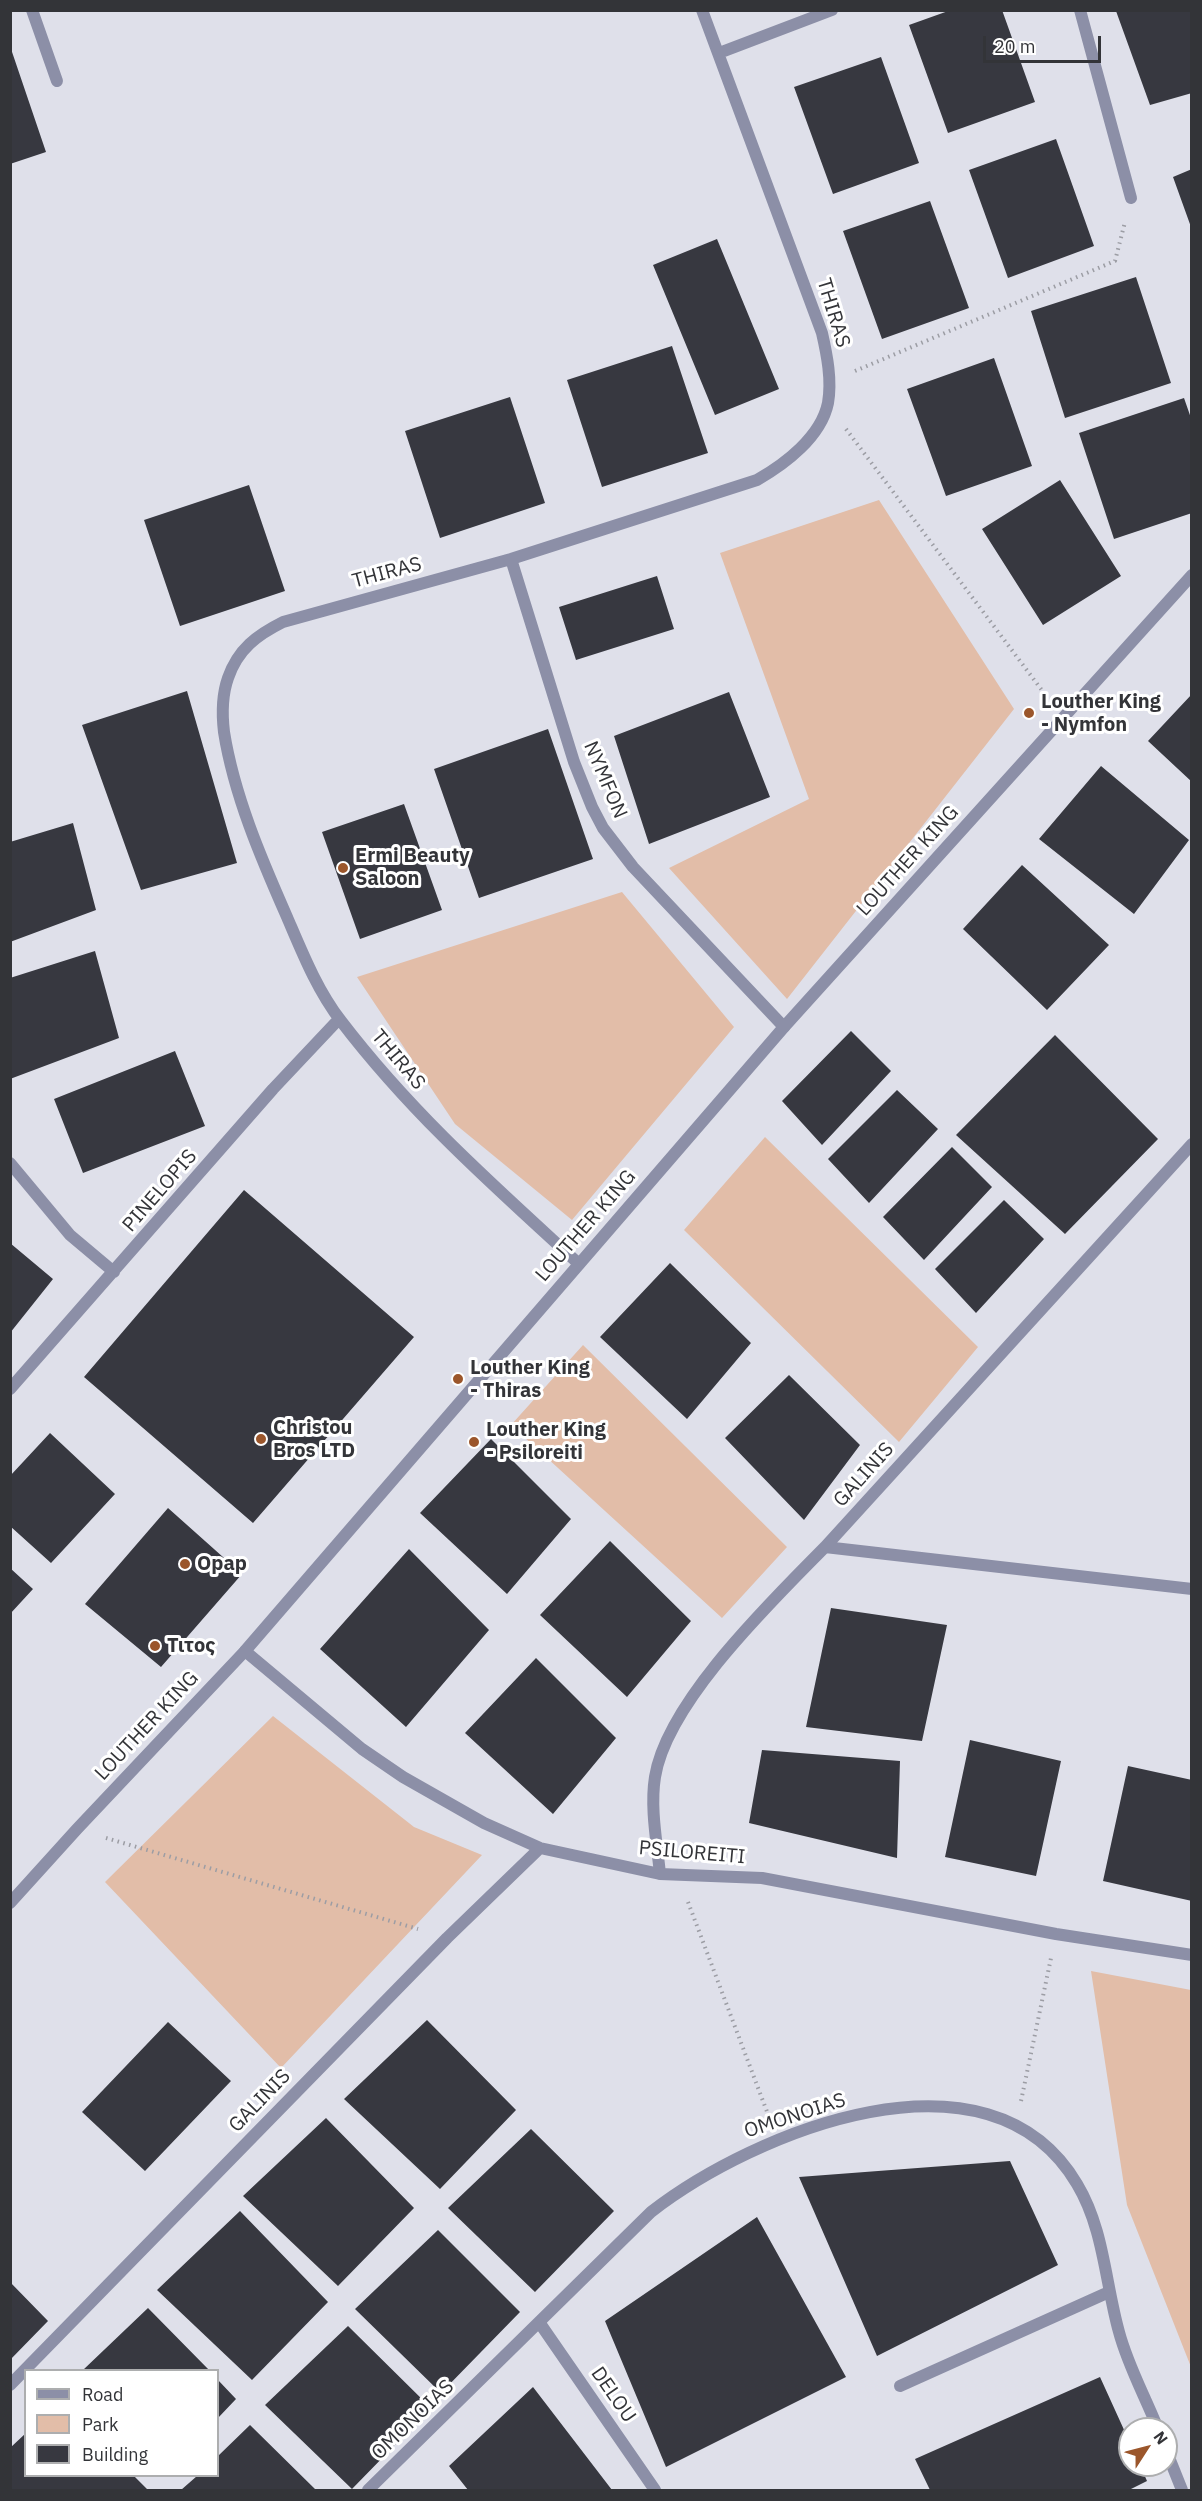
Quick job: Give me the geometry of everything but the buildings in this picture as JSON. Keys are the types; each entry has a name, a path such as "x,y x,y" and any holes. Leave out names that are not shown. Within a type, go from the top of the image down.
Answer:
{"street":[{"path":"32,10 57,81"},
{"name":"THIRAS","path":"579,1264 412,1107 339,1019 317,983 265,867 232,765 224,730 223,703 228,679 238,655 250,642 283,622 511,559 757,480 782,466 801,449 814,431 828,404 829,382 822,333 702,10"},
{"path":"719,53 832,10"},
{"path":"1080,10 1131,198"},
{"name":"NYMFON","path":"511,559 574,762 603,828 633,867 784,1027"},
{"name":"LOUTHER KING","path":"10,1903 76,1829 245,1651 784,1027 1191,575"},
{"name":"PINELOPIS","path":"10,1389 273,1089 339,1019"},
{"name":"GALINIS","path":"660,1874 653,1804 654,1779 660,1755 675,1724 697,1690 772,1601 825,1547 1189,1150"},
{"path":"10,1163 70,1235 114,1272"},
{"path":"825,1547 1191,1589"},
{"name":"PSILOREITI","path":"245,1651 362,1749 403,1777 484,1823 540,1848 660,1874 762,1878 1056,1934 1191,1955"},
{"name":"GALINIS","path":"26,2369 447,1938 540,1848"},
{"name":"OMONOIAS","path":"368,2490 651,2212 668,2199 711,2171 777,2139 854,2116 911,2107 966,2110 990,2115 1016,2125 1038,2139 1059,2159 1077,2184 1096,2222 1109,2292 1127,2359 1153,2417"},
{"path":"900,2386 1109,2292"},
{"name":"DELOU","path":"539,2322 655,2490"},
{"name":"GALINIS","path":"10,2385 24,2371"}],"path":[{"path":"829,382 1115,261 1131,198"},
{"path":"828,404 1063,718"},
{"path":"76,1829 447,1938"},
{"path":"679,1875 777,2139"},
{"path":"1016,2125 1056,1934"}],"green space":[{"path":"879,500 1014,709 787,999 669,868 809,799 720,553"},
{"path":"622,892 734,1027 572,1220 455,1124 357,977"},
{"path":"765,1137 978,1347 899,1442 684,1230"},
{"path":"583,1345 787,1547 722,1618 511,1425"},
{"path":"273,1716 414,1827 482,1855 281,2068 105,1882"},
{"path":"1091,1971 1191,1990 1191,2367 1127,2205"}],"place":[{"name":"Louther King - Nymfon","path":"1029,713"},
{"name":"Ermi Beauty Saloon","path":"343,868"},
{"name":"Louther King - Thiras","path":"458,1379"},
{"name":"Christou Bros LTD","path":"261,1439"},
{"name":"Louther King - Psiloreiti","path":"474,1442"},
{"name":"Opap","path":"185,1564"},
{"name":"Τιτος","path":"155,1646"}]}
